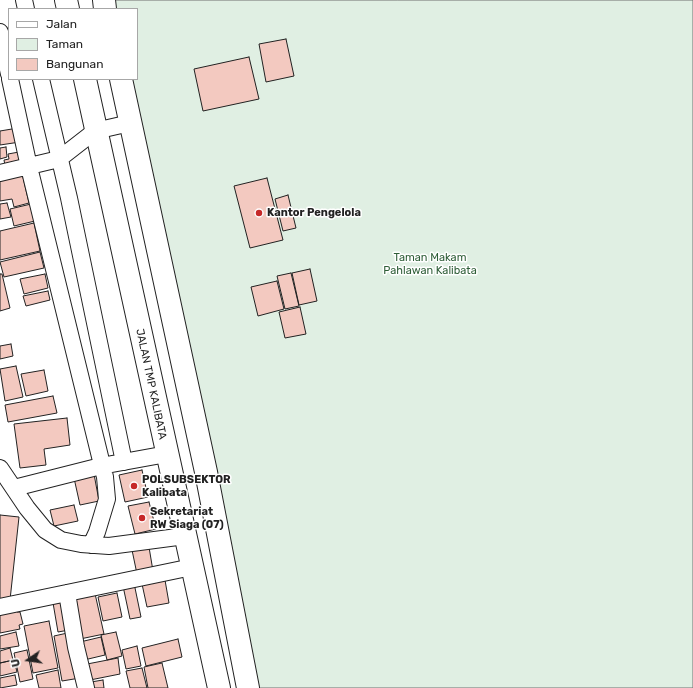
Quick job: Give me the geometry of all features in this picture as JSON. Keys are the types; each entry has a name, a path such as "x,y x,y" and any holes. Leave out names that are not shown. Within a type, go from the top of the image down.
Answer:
{"main road":[{"name":"JALAN TMP KALIBATA","path":"85,80 95,131 219,688"},
{"path":"121,80 206,472 248,688"},
{"path":"169,464 176,468 185,465 199,466 206,472"}],"street":[{"path":"0,32 7,72"},
{"path":"9,80 101,466 107,499 97,532 91,545"},
{"path":"41,80 124,462"},
{"path":"0,173 59,159 95,131 130,123"},
{"path":"14,488 101,466 124,462 169,464"},
{"path":"0,468 27,508 45,530 61,540 91,545 109,546 185,536"},
{"path":"0,607 192,567"},
{"path":"67,593 76,647 86,688"}],"green space":[{"name":"Taman Makam Pahlawan Kalibata","path":"103,0 693,0 693,688 248,688 121,80 138,80 138,8 105,8"}],"building":[{"path":"286,39 294,76 266,82 259,44"},
{"path":"249,57 259,99 203,111 194,69"},
{"path":"18,128 20,142 0,145 0,131"},
{"path":"6,147 7,157 0,159 0,148"},
{"path":"19,152 25,168 6,171 4,160 9,159 8,154"},
{"path":"22,173 29,203 14,207 12,199 0,201 0,178"},
{"name":"Kantor Pengelola","path":"267,178 283,240 250,248 234,186"},
{"path":"288,195 296,228 283,231 275,199"},
{"path":"7,203 11,217 0,219 0,204"},
{"path":"31,204 35,221 14,226 10,209"},
{"path":"34,223 40,251 0,260 0,231"},
{"path":"40,252 44,268 4,277 0,262"},
{"path":"310,269 317,301 299,305 292,273"},
{"path":"291,273 299,306 285,309 277,276"},
{"path":"0,274 2,274 10,308 0,311"},
{"path":"45,274 48,288 24,294 20,279"},
{"path":"277,281 284,309 258,316 251,287"},
{"path":"48,291 50,300 26,306 23,296"},
{"path":"300,307 306,334 285,338 279,312"},
{"path":"11,344 13,356 0,359 0,346"},
{"path":"16,366 23,397 5,401 0,369"},
{"path":"44,370 48,391 26,396 21,374"},
{"path":"53,396 57,413 8,422 5,405"},
{"path":"67,418 70,445 44,449 46,465 20,468 14,424"},
{"name":"POLSUBSEKTOR Kalibata","path":"142,470 148,497 125,502 119,475"},
{"path":"94,474 99,501 80,505 74,478"},
{"name":"Sekretariat RW Siaga (07)","path":"149,502 156,529 135,534 128,506"},
{"path":"74,505 78,521 54,526 50,510"},
{"path":"0,515 19,517 10,600 0,599"},
{"path":"149,547 153,571 137,574 132,550"},
{"path":"165,580 169,603 147,607 142,584"},
{"path":"134,583 141,617 130,619 123,586"},
{"path":"94,589 104,634 80,639 70,594"},
{"path":"117,593 122,617 103,621 98,597"},
{"path":"63,595 69,630 58,632 52,597"},
{"path":"15,606 17,612 20,612 23,624 19,625 20,629 0,633 0,609"},
{"path":"49,621 58,668 33,673 24,626"},
{"path":"16,632 19,646 0,649 0,636"},
{"path":"72,632 80,678 62,681 54,636"},
{"path":"116,632 122,656 107,660 101,635"},
{"path":"101,637 105,655 84,660 80,642"},
{"path":"178,639 182,657 146,666 142,648"},
{"path":"137,646 141,666 126,669 122,650"},
{"path":"10,648 13,660 0,663 0,651"},
{"path":"27,650 33,679 20,682 14,653"},
{"path":"118,658 120,674 85,681 82,665"},
{"path":"14,660 17,672 0,676 0,663"},
{"path":"162,663 168,688 148,688 144,667"},
{"path":"142,668 147,688 130,688 126,671"},
{"path":"58,670 61,688 39,688 36,675"},
{"path":"15,675 17,685 0,688 0,678"},
{"path":"103,680 104,688 92,688 91,682"}],"place":[{"name":"Kantor Pengelola","path":"259,213"},
{"name":"POLSUBSEKTOR Kalibata","path":"134,486"},
{"name":"Sekretariat RW Siaga (07)","path":"142,518"}]}
